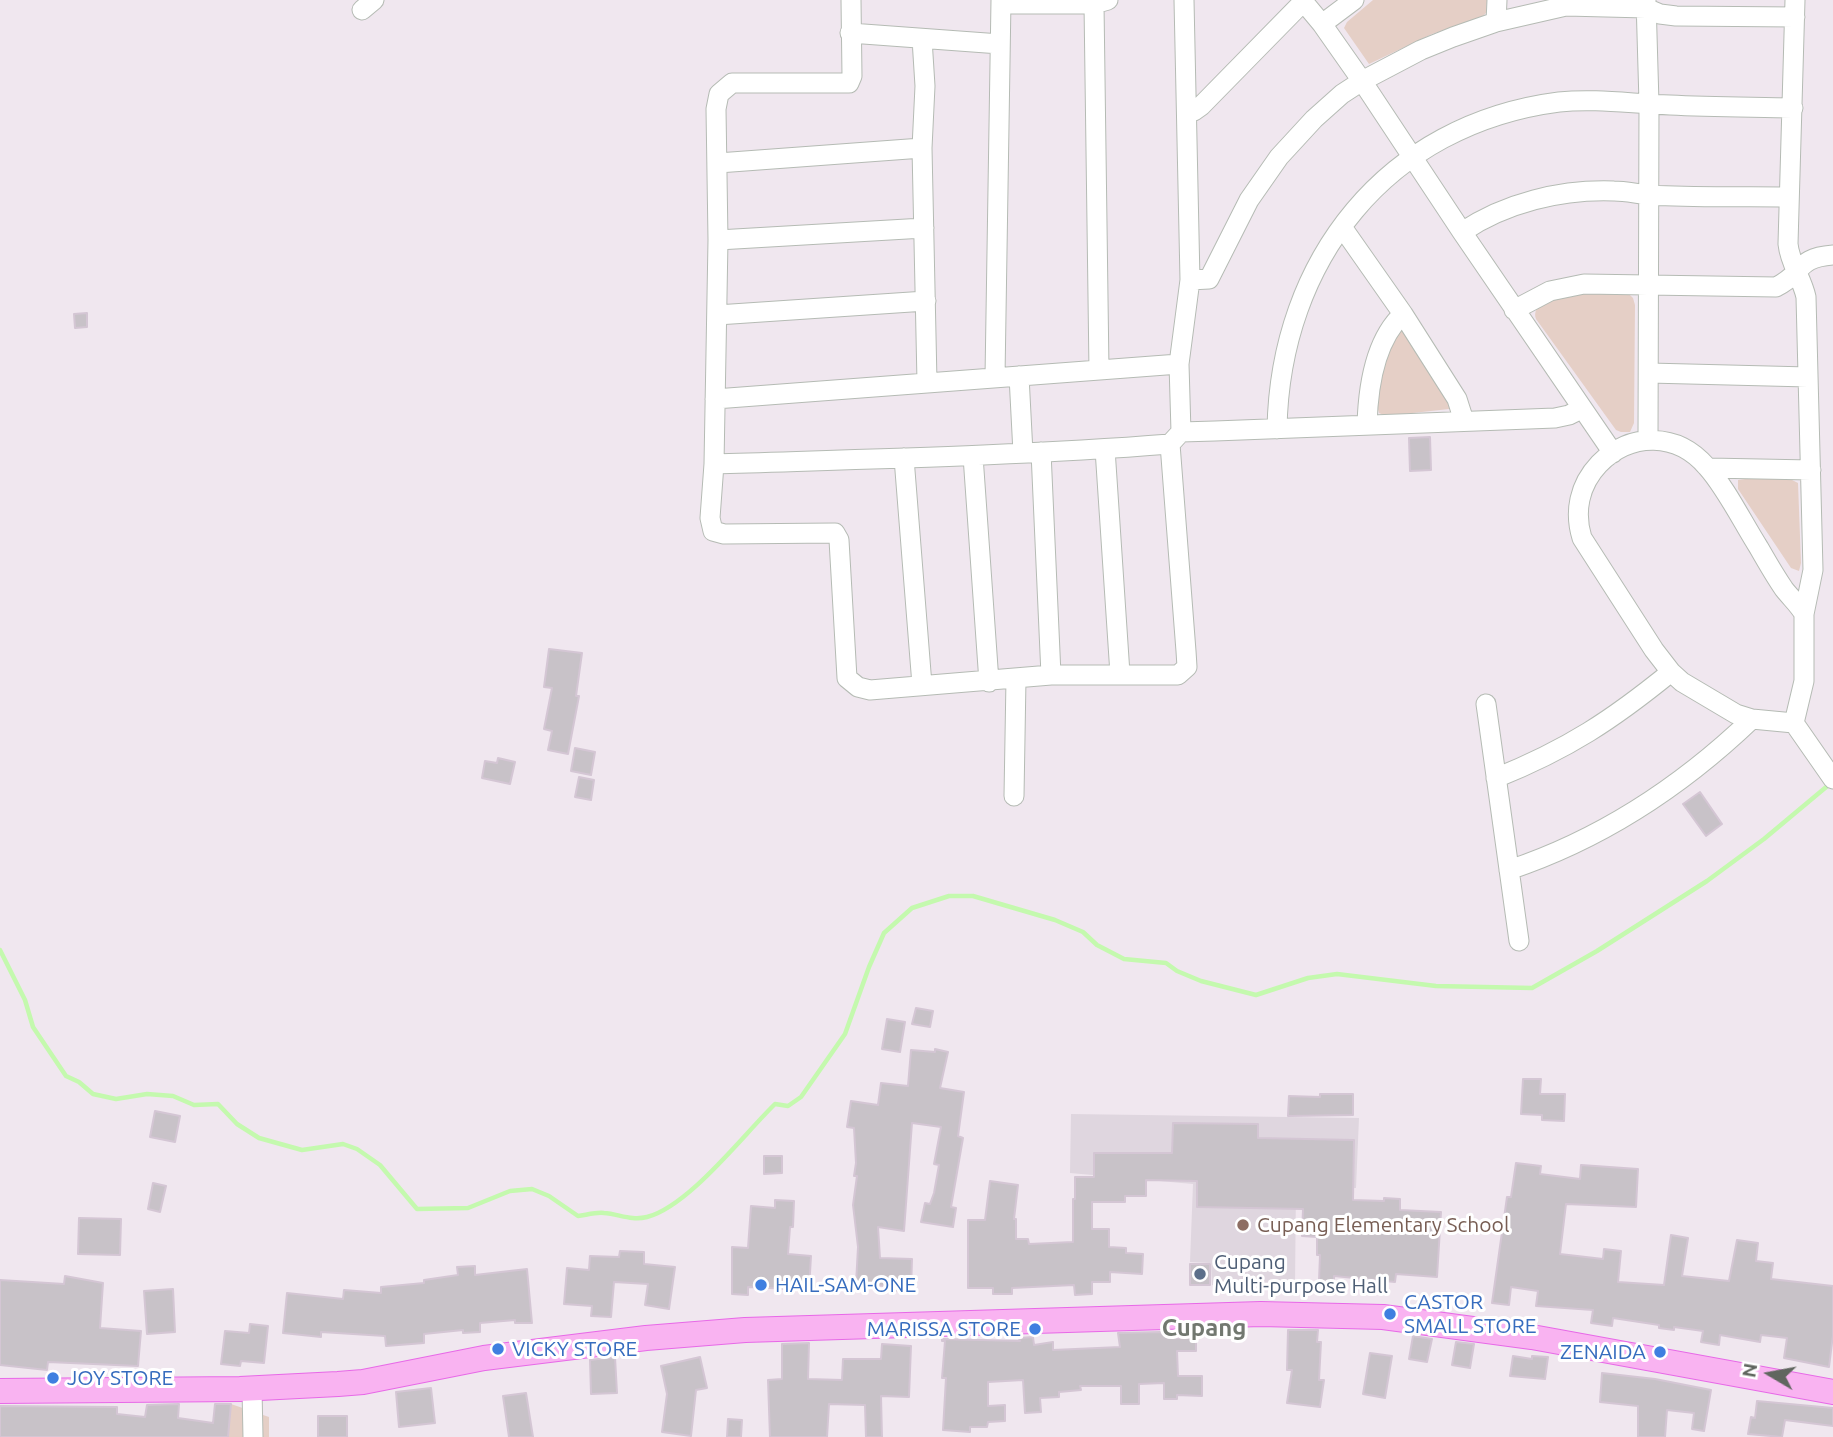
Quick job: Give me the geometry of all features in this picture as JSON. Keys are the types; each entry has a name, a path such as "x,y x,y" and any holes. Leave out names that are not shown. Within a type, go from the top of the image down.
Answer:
{"main road":[{"path":"0,1391 252,1389 363,1382 484,1358 646,1338 745,1330 1261,1314 1383,1317 1532,1337 1833,1391"}],"street":[{"path":"851,0 852,76 849,83 732,83 719,94 716,110 717,314 710,518 713,531 724,534 835,533 839,540 848,678 858,687 870,690 1051,675 1178,675 1187,667 1175,438 1179,364 1190,280 1184,0"},
{"path":"1322,24 1354,0"},
{"path":"1496,22 1497,0"},
{"path":"1187,112 1202,106 1303,1 1362,81 1613,453"},
{"path":"995,377 1001,2 1101,2 1098,370"},
{"path":"1190,280 1209,279 1249,200 1279,157 1314,120 1342,94 1421,50 1496,22 1566,3 1646,4 1660,14 1676,16 1795,9 1789,256 1806,297 1812,579 1804,614 1804,681 1794,723 1831,776"},
{"path":"1646,4 1649,103 1648,439"},
{"path":"850,33 1000,44"},
{"path":"922,39 925,86 922,148 927,382"},
{"path":"1278,429 1280,381 1294,317 1314,270 1342,227 1369,193 1412,157 1453,134 1492,117 1519,109 1562,102 1793,108"},
{"path":"718,163 922,148"},
{"path":"1462,232 1502,211 1572,192 1789,197"},
{"path":"1342,227 1403,314 1457,399 1464,421"},
{"path":"718,240 924,228"},
{"path":"1514,310 1539,295 1568,286 1598,283 1769,288 1787,281 1811,257 1833,255"},
{"path":"717,314 926,302"},
{"path":"1367,425 1369,396 1377,360 1391,327 1403,314"},
{"path":"715,399 1179,364"},
{"path":"1649,373 1808,377"},
{"path":"1019,376 1032,452 1051,675"},
{"path":"713,464 1105,449 1175,438 1278,429 1555,418 1581,409"},
{"path":"1794,723 1752,719 1736,714 1698,693 1671,672 1589,550 1579,527 1582,492 1599,465 1633,441 1648,439 1676,446 1690,453 1709,468 1784,589 1804,614"},
{"path":"1105,449 1120,674"},
{"path":"973,456 989,682"},
{"path":"904,458 922,685"},
{"path":"1709,468 1811,470"},
{"path":"1496,778 1532,764 1584,737 1671,672"},
{"path":"1013,796 1017,679"},
{"path":"1486,704 1519,941"},
{"path":"1509,870 1572,845 1640,808 1692,772 1752,719"},
{"path":"252,1389 253,1437"}],"shaded area":[{"path":"1373,0 1487,0 1486,13 1481,18 1432,34 1369,64 1344,28 1347,22"},
{"path":"1627,292 1635,305 1634,423 1630,432 1621,432 1616,430 1536,319 1537,310 1544,303 1556,298 1588,293"},
{"path":"1400,330 1406,333 1451,408 1386,416 1379,413 1379,382 1386,359"},
{"path":"1790,479 1798,483 1799,571 1791,568 1738,489 1738,480"},
{"name":"Cupang Elementary School","path":"1071,1114 1359,1118 1356,1188 1296,1186 1295,1285 1212,1285 1211,1263 1190,1262 1193,1184 1070,1173"},
{"path":"228,1403 269,1417 269,1437 226,1437"}],"building":[{"path":"87,313 87,327 75,328 74,314"},
{"path":"1430,437 1431,470 1410,471 1409,438"},
{"path":"549,649 582,653 576,696 579,696 568,754 548,750 552,731 544,729 552,688 544,687"},
{"path":"575,748 595,752 591,775 571,771"},
{"path":"498,758 515,762 510,784 482,778 485,761 497,763"},
{"path":"579,777 594,780 591,800 575,797"},
{"path":"1700,792 1722,824 1706,836 1683,804"},
{"path":"916,1008 933,1011 930,1027 912,1024"},
{"path":"887,1019 905,1022 900,1052 882,1049"},
{"path":"935,1049 948,1052 940,1088 964,1092 958,1136 963,1138 951,1207 956,1208 953,1227 921,1222 925,1203 930,1204 934,1193 939,1165 934,1164 941,1127 912,1123 904,1231 878,1227 880,1258 912,1259 911,1291 886,1290 886,1286 856,1284 858,1247 853,1205 857,1176 854,1176 854,1128 847,1127 851,1101 878,1105 881,1083 908,1086 911,1050 935,1052"},
{"path":"1523,1079 1541,1079 1540,1094 1565,1094 1564,1121 1542,1120 1542,1115 1521,1114"},
{"path":"1320,1094 1353,1094 1353,1115 1288,1116 1289,1096 1320,1097"},
{"path":"155,1111 180,1116 175,1142 150,1137"},
{"path":"1173,1123 1258,1124 1258,1138 1354,1140 1353,1200 1400,1199 1400,1210 1441,1212 1437,1277 1396,1274 1395,1282 1334,1276 1334,1281 1319,1281 1320,1255 1317,1255 1317,1237 1302,1236 1303,1209 1197,1207 1197,1181 1146,1180 1146,1196 1125,1196 1125,1202 1092,1202 1092,1229 1109,1229 1109,1247 1126,1248 1126,1253 1143,1254 1142,1274 1110,1272 1110,1282 1092,1282 1092,1294 1075,1295 1074,1285 1012,1288 1012,1294 993,1294 993,1288 968,1288 968,1220 985,1220 990,1181 1018,1185 1014,1219 1016,1239 1028,1239 1029,1244 1073,1242 1075,1177 1094,1177 1094,1153 1172,1153"},
{"path":"764,1156 782,1156 782,1173 764,1174"},
{"path":"1516,1163 1541,1166 1540,1174 1580,1179 1581,1165 1638,1169 1636,1207 1566,1204 1560,1254 1603,1259 1604,1249 1621,1251 1618,1282 1664,1285 1671,1235 1688,1238 1682,1276 1729,1281 1737,1240 1758,1243 1756,1261 1773,1263 1771,1279 1833,1286 1833,1335 1829,1367 1784,1358 1787,1338 1761,1335 1760,1342 1720,1335 1719,1345 1701,1342 1703,1331 1659,1328 1659,1325 1613,1318 1612,1326 1591,1323 1593,1310 1536,1306 1538,1291 1511,1287 1509,1305 1492,1303 1507,1197 1511,1197"},
{"path":"153,1183 166,1186 160,1212 148,1209"},
{"path":"775,1200 794,1201 788,1254 811,1256 809,1290 748,1287 748,1295 732,1294 732,1247 748,1248 751,1206 775,1208"},
{"path":"79,1218 121,1219 120,1255 78,1254"},
{"path":"620,1251 644,1252 644,1264 675,1267 669,1309 645,1305 648,1284 614,1282 611,1317 591,1316 592,1306 564,1304 567,1268 589,1270 590,1256 619,1257"},
{"name":"Cupang Multi-purpose Hall","path":"1190,1264 1210,1264 1210,1285 1190,1285"},
{"path":"475,1266 475,1275 527,1269 532,1323 515,1323 515,1320 480,1323 480,1332 463,1333 463,1330 424,1334 424,1343 386,1346 385,1336 321,1332 321,1337 283,1333 287,1293 343,1299 344,1290 381,1293 381,1287 424,1283 424,1280 458,1275 457,1267"},
{"path":"65,1276 103,1283 100,1328 141,1331 138,1366 48,1362 47,1370 0,1365 0,1280 64,1284"},
{"path":"173,1289 175,1332 147,1334 144,1291"},
{"path":"250,1324 268,1326 264,1363 241,1361 240,1366 221,1364 225,1331 249,1333"},
{"path":"1288,1330 1318,1330 1317,1342 1321,1342 1319,1380 1324,1380 1320,1407 1287,1403 1292,1370 1287,1370"},
{"path":"1118,1333 1175,1334 1175,1338 1196,1338 1196,1351 1177,1351 1178,1376 1202,1376 1202,1396 1177,1395 1177,1399 1164,1399 1164,1383 1139,1384 1139,1404 1121,1404 1121,1386 1080,1386 1081,1390 1059,1392 1059,1397 1040,1398 1041,1412 1025,1413 1023,1380 988,1382 988,1406 1005,1405 1005,1421 988,1422 987,1427 970,1427 970,1432 943,1430 946,1378 942,1378 945,1341 942,1339 1020,1341 1019,1338 1033,1337 1034,1345 1053,1342 1053,1350 1120,1347"},
{"path":"1413,1336 1432,1339 1427,1362 1409,1359"},
{"path":"1456,1342 1474,1344 1470,1368 1452,1365"},
{"path":"809,1343 808,1379 842,1380 843,1359 881,1359 882,1344 911,1346 909,1397 881,1396 882,1437 866,1437 865,1405 829,1404 827,1437 770,1437 768,1380 782,1379 782,1344"},
{"path":"1370,1353 1392,1356 1385,1398 1363,1394"},
{"path":"1513,1356 1532,1359 1532,1356 1548,1357 1545,1379 1510,1376"},
{"path":"615,1357 617,1393 591,1394 590,1360"},
{"path":"700,1357 707,1388 696,1390 691,1436 662,1432 667,1394 661,1366"},
{"path":"1602,1373 1655,1379 1711,1390 1704,1431 1692,1429 1694,1413 1667,1410 1665,1437 1638,1437 1638,1406 1600,1402"},
{"path":"431,1388 435,1423 399,1427 396,1392"},
{"path":"526,1393 533,1437 509,1437 503,1396"},
{"path":"1757,1401 1833,1408 1833,1426 1785,1420 1782,1437 1748,1434 1751,1417 1755,1418"},
{"path":"179,1404 178,1418 213,1423 215,1404 231,1404 228,1437 0,1437 0,1406 117,1407 117,1414 145,1417 147,1405"},
{"path":"318,1416 347,1416 347,1437 318,1437"},
{"path":"728,1419 742,1420 741,1437 727,1437"}],"waterway":[{"path":"0,950 25,1000 33,1027 66,1076 79,1082 93,1094 116,1099 147,1094 173,1096 194,1105 218,1104 237,1124 259,1138 302,1150 343,1144 357,1149 380,1165 417,1209 468,1208 510,1191 532,1189 549,1196 578,1216 601,1213 641,1218 663,1210 698,1185 775,1104 788,1106 801,1097 845,1034 884,933 912,908 949,896 973,896 1055,920 1083,932 1097,945 1124,959 1166,963 1201,981 1256,995 1308,978 1337,974 1436,986 1532,988 1597,951 1707,881 1764,839 1831,783"}],"place":[{"name":"Cupang Elementary School","path":"1243,1225"},
{"name":"Cupang Multi-purpose Hall","path":"1200,1274"},
{"name":"HAIL-SAM-ONE","path":"761,1285"},
{"name":"CASTOR SMALL STORE","path":"1390,1314"},
{"name":"MARISSA STORE","path":"1035,1329"},
{"name":"VICKY STORE","path":"498,1349"},
{"name":"ZENAIDA","path":"1660,1352"},
{"name":"JOY STORE","path":"53,1378"}],"district":[{"name":"Cupang","path":"1204,1328"}]}
